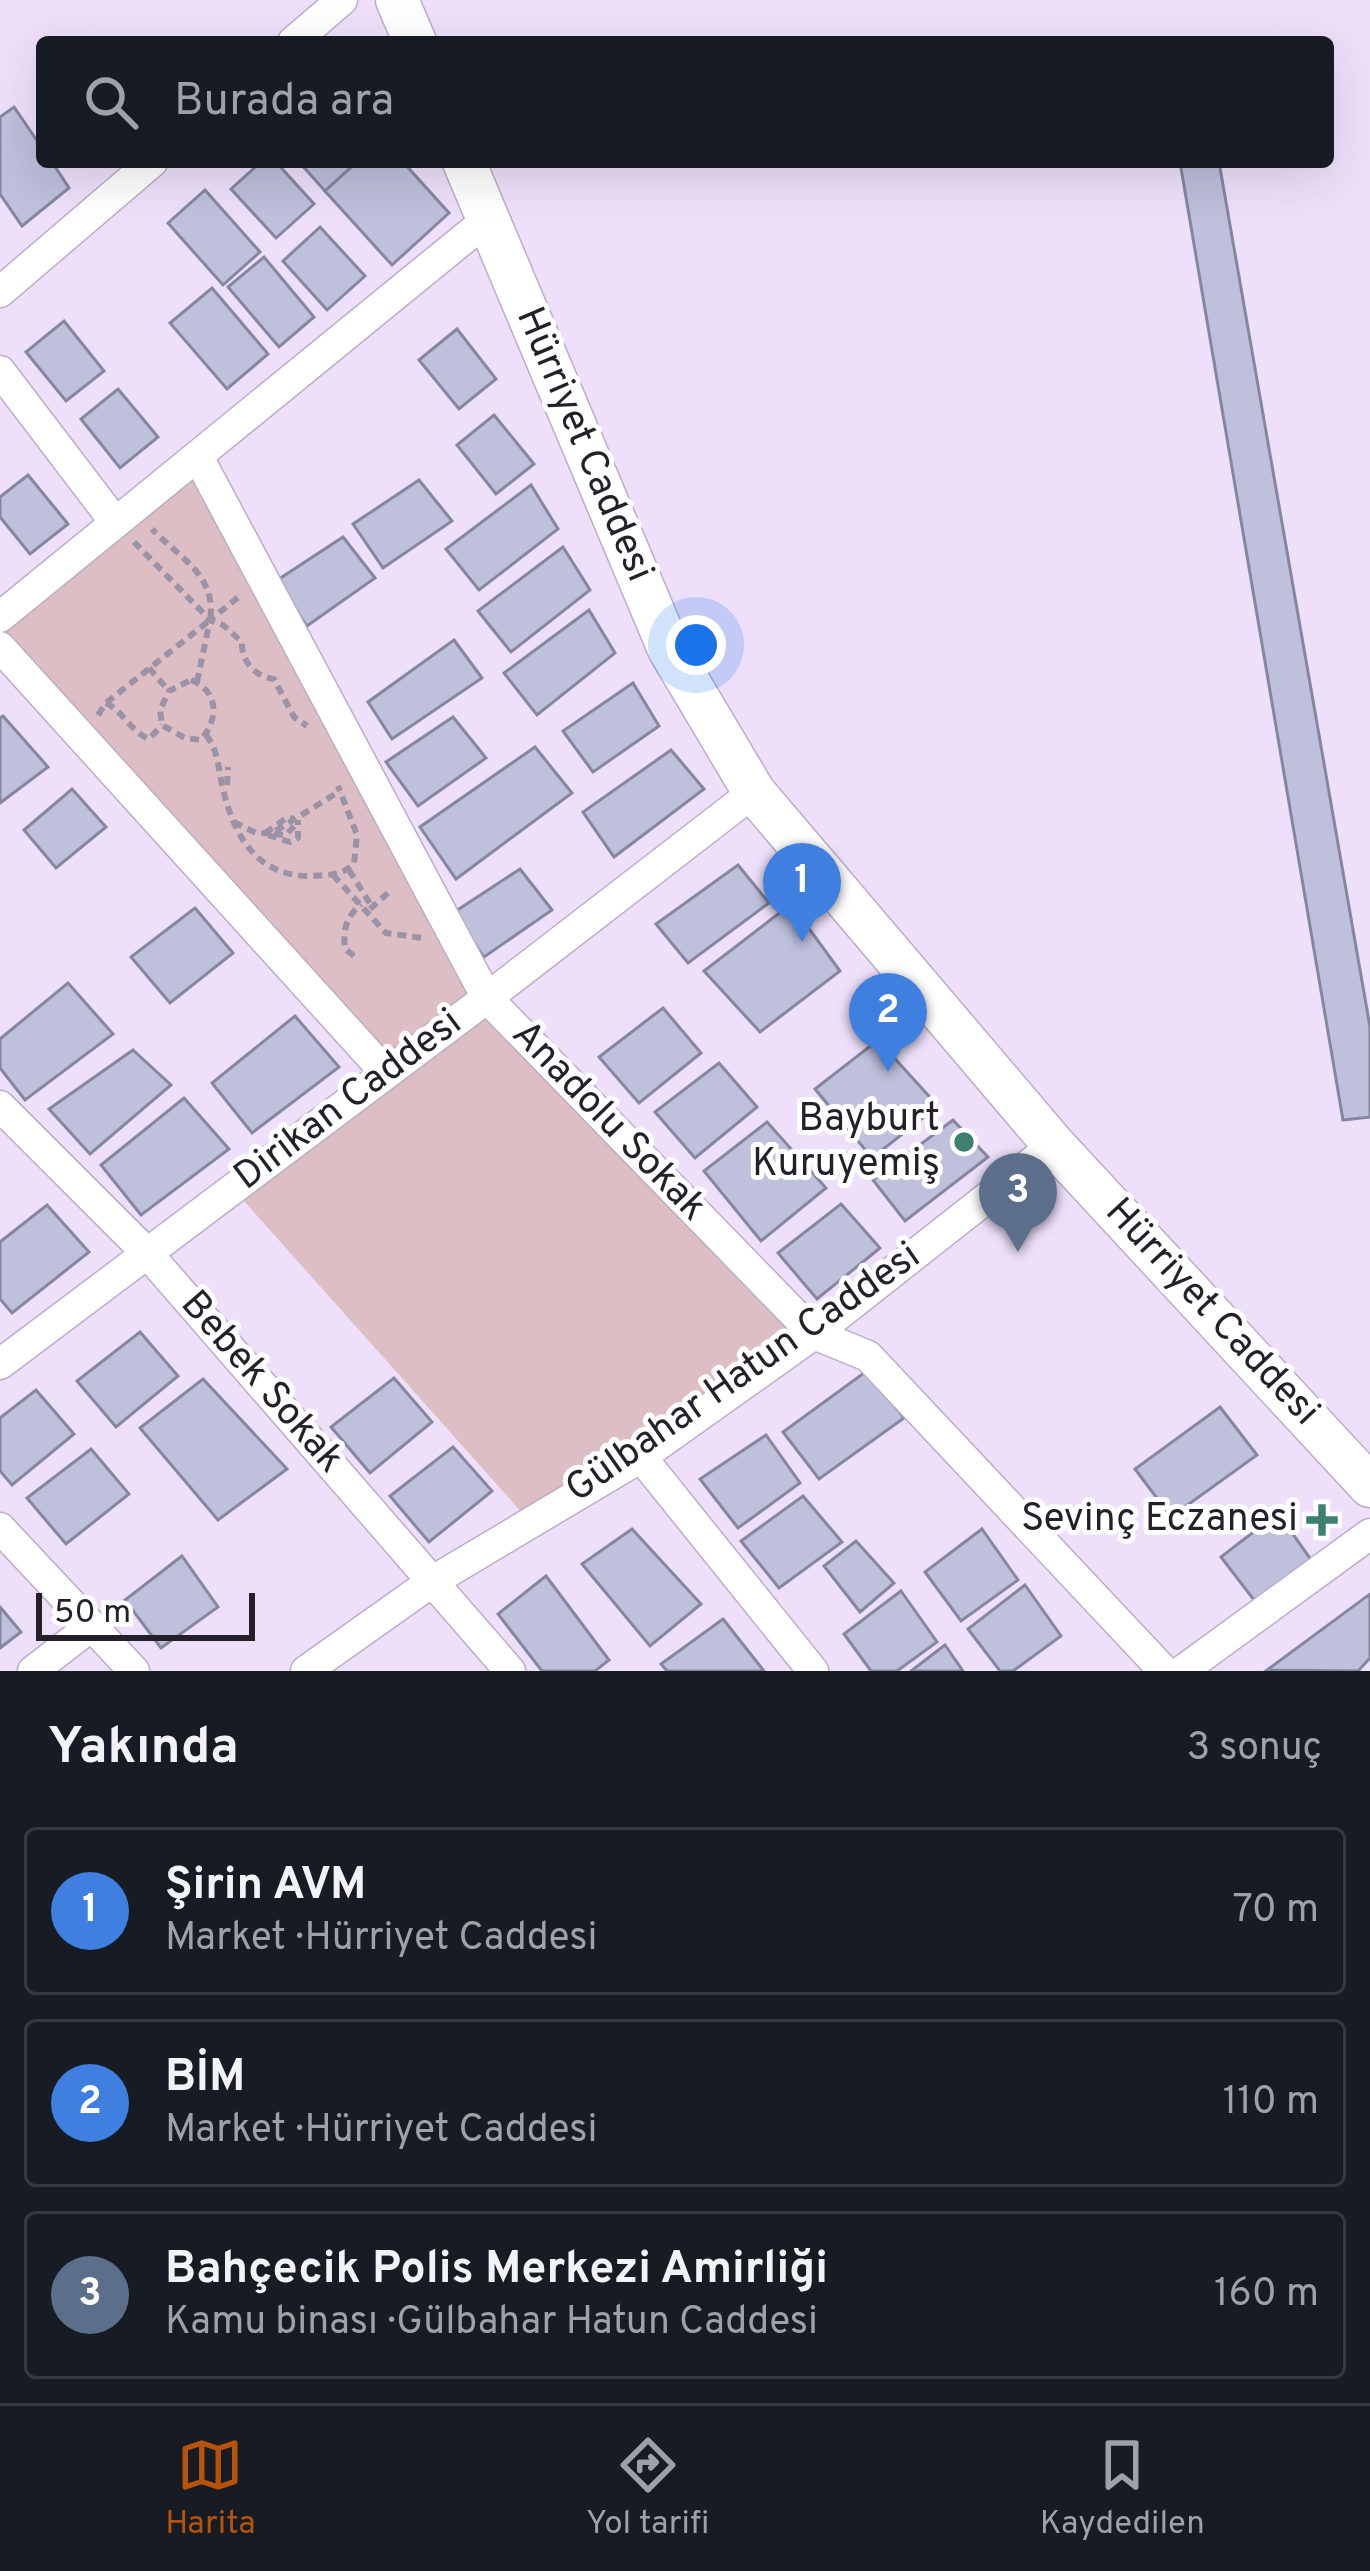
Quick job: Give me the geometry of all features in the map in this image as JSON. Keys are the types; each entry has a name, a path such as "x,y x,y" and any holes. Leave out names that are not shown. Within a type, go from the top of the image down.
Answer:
{"street":[{"path":"299,36 342,0"},
{"path":"397,0 412,36"},
{"path":"0,292 145,168"},
{"name":"Hürriyet Caddesi","path":"467,168 669,649 754,792 1054,1145 1370,1486"},
{"path":"0,617 488,219"},
{"path":"0,371 123,516"},
{"name":"Anadolu Sokak","path":"198,457 487,998 814,1334 868,1356 1164,1671"},
{"path":"0,646 385,1072"},
{"name":"Dirikan Caddesi","path":"0,1364 754,792"},
{"name":"Bebek Sokak","path":"0,1106 148,1253 511,1671"},
{"name":"Gülbahar Hatun Caddesi","path":"306,1671 433,1581 640,1457 814,1334 1054,1145"},
{"path":"640,1457 813,1671"},
{"path":"0,1528 134,1671"},
{"path":"1182,1671 1370,1534"},
{"path":"33,1671 90,1627"}],"path":[{"path":"123,516 208,583 213,602 197,682"},
{"path":"123,516 209,620 223,625 242,642 252,668 274,679 294,717 306,724 313,737"},
{"path":"83,738 106,704 263,578"},
{"path":"149,668 169,691"},
{"path":"106,704 123,712 149,740 162,725 160,710 169,691 184,682 197,682 212,695 212,727 201,740 185,738 162,725"},
{"path":"206,735 227,776 234,822 257,862 291,876 333,875 354,864 357,835 330,771"},
{"path":"265,833 298,820 340,791"},
{"path":"234,822 290,842 298,838 298,820"},
{"path":"349,870 386,933 457,942"},
{"path":"333,875 370,909"},
{"path":"370,909 388,892"},
{"path":"354,956 346,949 343,930 361,904"}],"shaded area":[{"path":"198,457 487,1000 813,1331 532,1524 235,1191 384,1072 0,647 0,617"}],"building":[{"path":"14,107 36,139 36,168 56,168 69,188 22,226 0,194 0,117"},
{"path":"254,168 281,168 314,204 276,238 231,189"},
{"path":"304,168 350,168 325,191"},
{"path":"350,168 408,168 449,213 392,265 325,191"},
{"path":"1181,168 1220,168 1370,1027 1370,1117 1343,1120"},
{"path":"205,190 260,252 223,285 168,223"},
{"path":"320,227 365,276 327,310 283,261"},
{"path":"264,257 314,317 279,347 228,287"},
{"path":"212,288 268,354 227,389 170,323"},
{"path":"64,321 104,371 66,401 26,352"},
{"path":"457,329 496,379 459,409 419,360"},
{"path":"118,389 158,437 120,468 81,419"},
{"path":"494,415 534,464 496,494 457,445"},
{"path":"28,475 68,524 30,554 0,517 0,497"},
{"path":"419,480 452,521 383,568 353,524"},
{"path":"531,485 558,529 479,590 446,549"},
{"path":"343,537 375,578 307,626 276,581"},
{"path":"563,547 590,590 511,652 478,611"},
{"path":"589,610 615,653 537,715 504,673"},
{"path":"454,640 482,678 392,739 368,702"},
{"path":"633,683 659,726 593,772 563,731"},
{"path":"453,717 486,758 418,806 386,762"},
{"path":"0,718 48,767 0,803"},
{"path":"535,747 572,793 456,879 420,827"},
{"path":"671,750 704,789 614,857 583,812"},
{"path":"72,789 106,827 56,868 24,830"},
{"path":"738,865 769,903 688,963 656,924"},
{"path":"520,869 552,910 484,957 453,913"},
{"path":"791,904 840,971 760,1032 704,971"},
{"path":"195,908 233,953 170,1003 131,957"},
{"path":"68,983 113,1034 25,1100 0,1068 0,1039"},
{"path":"663,1008 701,1053 639,1103 599,1057"},
{"path":"295,1016 339,1067 252,1133 212,1083"},
{"path":"878,1040 938,1106 872,1158 815,1089"},
{"path":"133,1050 171,1085 90,1154 49,1109"},
{"path":"719,1063 757,1107 695,1158 655,1112"},
{"path":"184,1098 229,1149 141,1215 101,1165"},
{"path":"953,1120 988,1157 905,1221 873,1180"},
{"path":"767,1122 826,1188 761,1241 704,1171"},
{"path":"841,1204 880,1248 817,1299 778,1253"},
{"path":"47,1205 89,1252 12,1313 0,1299 0,1242"},
{"path":"140,1332 178,1376 116,1427 77,1381"},
{"path":"868,1370 904,1418 819,1479 783,1432"},
{"path":"394,1378 432,1422 370,1473 331,1427"},
{"path":"203,1379 287,1469 218,1520 140,1428"},
{"path":"36,1390 74,1434 12,1485 0,1471 0,1418"},
{"path":"1220,1407 1257,1455 1171,1517 1135,1469"},
{"path":"766,1435 800,1483 738,1528 700,1479"},
{"path":"453,1447 492,1491 429,1542 390,1496"},
{"path":"91,1449 129,1494 66,1544 27,1498"},
{"path":"803,1496 842,1542 779,1588 741,1541"},
{"path":"1278,1513 1314,1564 1257,1604 1221,1557"},
{"path":"632,1529 701,1604 650,1646 582,1564"},
{"path":"982,1529 1018,1580 961,1621 925,1572"},
{"path":"856,1541 894,1583 860,1612 824,1566"},
{"path":"182,1556 218,1607 161,1648 125,1600"},
{"path":"546,1576 609,1660 595,1671 542,1671 498,1614"},
{"path":"1025,1585 1061,1636 1013,1671 1000,1671 968,1629"},
{"path":"901,1591 937,1642 897,1671 871,1671 844,1634"},
{"path":"1370,1594 1370,1658 1358,1671 1267,1670"},
{"path":"0,1607 21,1632 0,1648"},
{"path":"723,1619 764,1671 667,1671 661,1664"},
{"path":"945,1645 963,1671 911,1671"}],"place":[{"name":"Şirin AVM","path":"802,942"},
{"name":"BİM","path":"888,1072"},
{"name":"Bayburt Kuruyemiş","path":"964,1142"},
{"name":"Bahçecik Polis Merkezi Amirliği","path":"1018,1252"},
{"name":"Sevinç Eczanesi","path":"1322,1520"}]}
